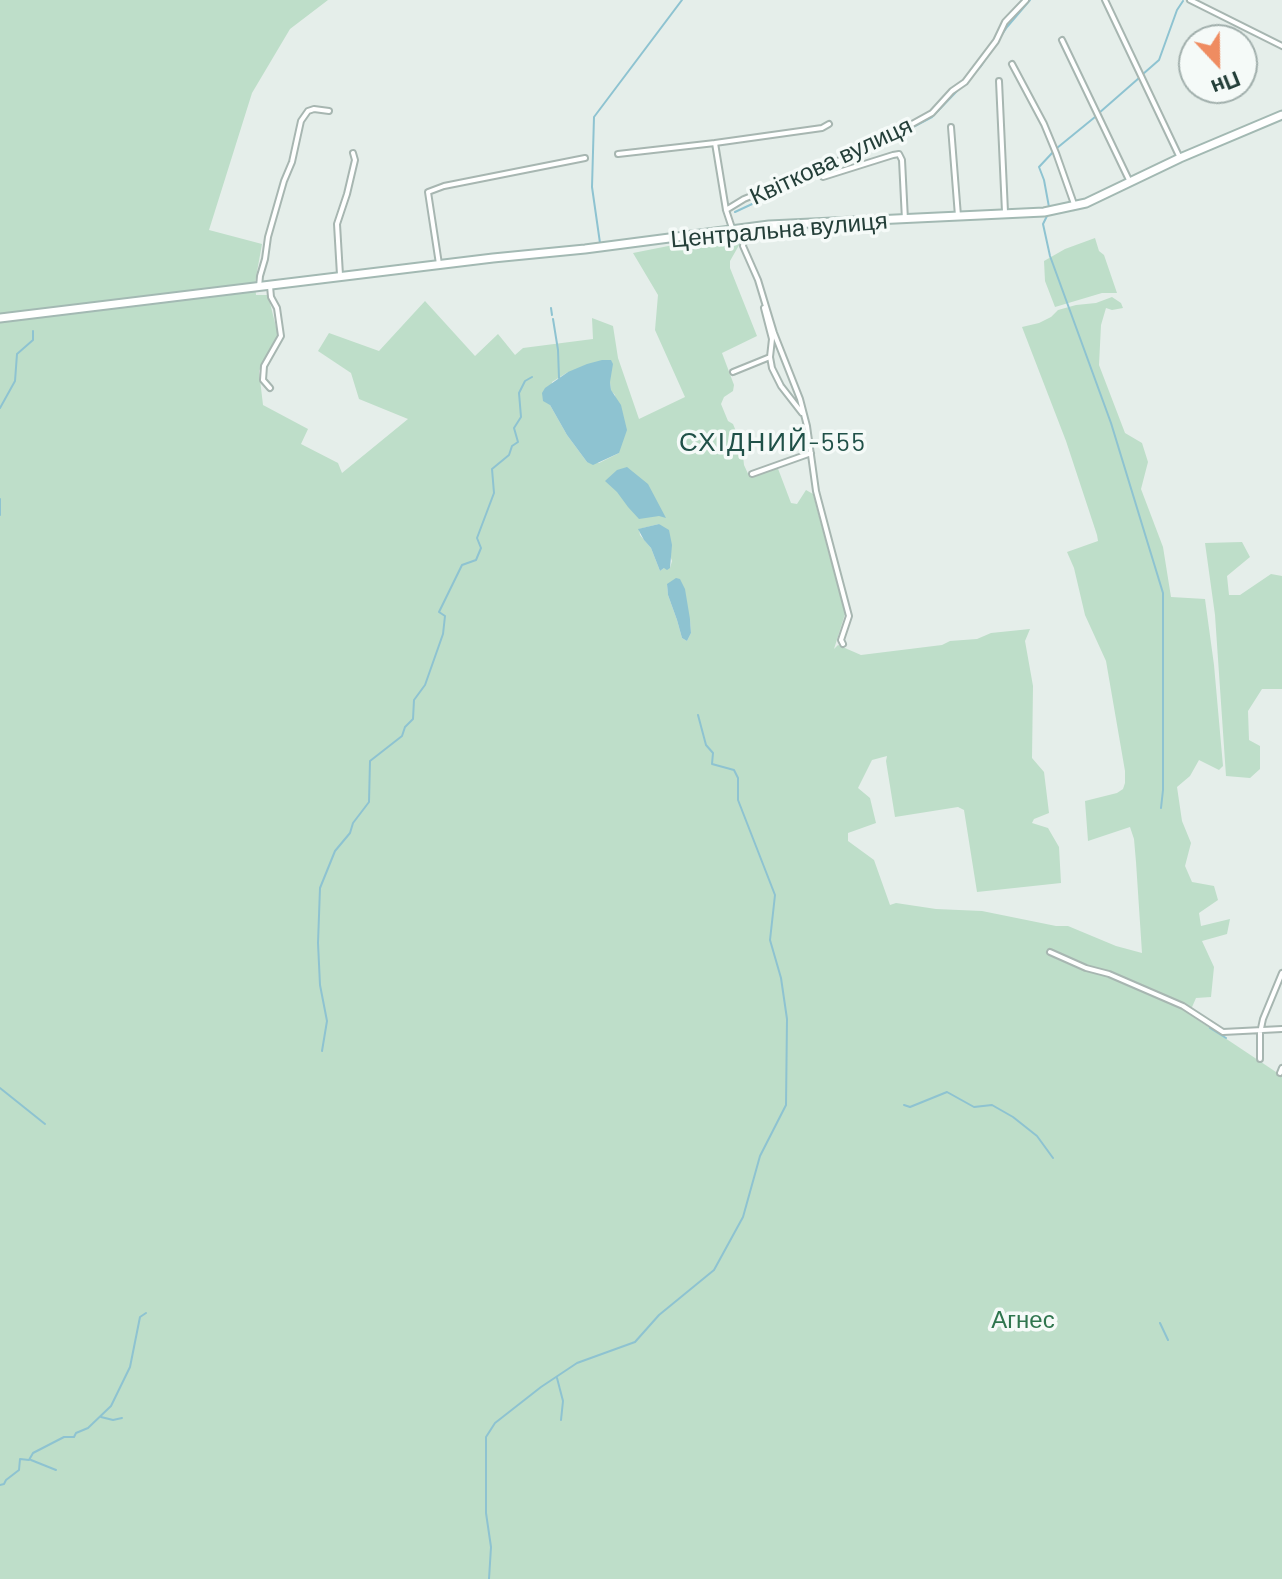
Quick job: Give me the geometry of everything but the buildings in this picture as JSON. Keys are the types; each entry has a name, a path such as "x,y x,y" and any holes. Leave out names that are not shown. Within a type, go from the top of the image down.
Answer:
{"street":[{"name":"Квіткова вулиця","path":"726,210 744,199 867,149 932,113 966,80 996,41 1005,22 1026,0"},
{"path":"1105,0 1180,158"},
{"path":"1190,0 1282,46"},
{"path":"1062,40 1130,182"},
{"path":"1012,64 1044,124 1074,207"},
{"path":"999,81 1005,215"},
{"path":"259,287 268,237 292,162 301,121 308,111 329,111"},
{"name":"Центральна вулиця","path":"0,318 732,229 1044,212 1074,207 1282,115"},
{"path":"618,154 822,128 829,124"},
{"path":"951,127 958,217"},
{"path":"715,143 732,229"},
{"path":"340,278 337,224 355,160 353,153"},
{"path":"823,177 899,154 902,160 905,220"},
{"path":"439,265 428,192 444,186 585,158"},
{"path":"754,227 743,246 758,280 807,426 816,491 849,616 841,640 843,644"},
{"path":"270,286 281,336 264,366 263,380 270,388"},
{"path":"763,299 772,339 772,368 803,415"},
{"path":"733,372 770,357"},
{"path":"752,474 811,453"},
{"path":"1050,952 1183,1006 1223,1032 1282,1029"},
{"path":"1260,1059 1261,1030 1282,973"}],"green space":[{"name":"Агнес","path":"0,0 328,0 290,29 252,93 209,230 262,244 256,295 268,295 278,335 259,371 263,405 308,429 301,444 338,463 342,473 408,419 359,399 351,373 318,351 329,333 379,351 425,301 475,356 498,334 515,355 523,348 593,339 592,318 613,326 618,358 639,419 685,397 655,330 658,295 633,253 739,232 742,240 730,261 730,268 757,336 722,353 734,385 733,391 724,397 721,404 742,446 749,476 777,466 791,503 797,504 806,490 813,494 845,614 834,649 838,645 861,655 942,645 950,641 977,639 991,633 1030,629 1025,641 1033,686 1032,758 1044,772 1049,813 1034,819 1032,823 1048,828 1059,847 1061,883 977,892 964,810 958,807 895,817 887,756 872,760 858,788 870,798 876,823 848,833 848,841 874,860 890,905 982,911 1068,926 1142,953 1134,839 1130,827 1088,841 1085,801 1117,793 1125,783 1106,661 1085,615 1067,552 1098,541 1097,535 1066,441 1022,327 1039,323 1058,310 1076,305 1112,297 1121,303 1123,308 1106,308 1101,325 1099,365 1125,433 1142,443 1148,462 1141,489 1163,547 1171,597 1205,599 1214,665 1223,766 1219,770 1199,760 1190,776 1177,787 1182,821 1191,843 1185,866 1192,882 1214,886 1218,900 1199,913 1201,926 1230,919 1227,934 1202,941 1214,967 1211,997 1196,998 1189,1014 1282,1076 1282,1579 0,1579","holes":["568,372 610,382 615,395 619,453 599,463 587,462 550,405 552,382","659,524 672,561 670,568 660,571 639,529","667,584 690,619 691,633 687,641 682,638"]},
{"path":"1095,238 1117,293 1102,293 1055,307 1045,281 1044,261"},
{"path":"1242,542 1250,557 1227,576 1229,595 1240,595 1271,574 1282,576 1282,689 1262,689 1248,711 1249,740 1260,746 1260,769 1250,778 1226,776 1215,615 1205,543"}],"water":[{"path":"602,360 611,360 613,364 611,390 621,405 627,430 619,453 593,465 587,462 567,435 550,405 543,401 542,393 568,372"},
{"path":"627,467 648,484 666,518 639,519 605,481 617,470"},
{"path":"659,524 669,530 672,545 670,568 660,571 651,548 638,529"},
{"path":"680,579 685,589 691,633 687,641 682,638 668,595 667,584"}],"waterway":[{"path":"600,243 592,187 594,117 682,0"},
{"path":"881,144 932,117 981,66 1030,0"},
{"path":"1143,74 1159,60 1183,1"},
{"path":"1099,113 1139,78"},
{"path":"1057,148 1095,117"},
{"path":"1049,207 1039,167 1053,152"},
{"path":"735,212 857,155"},
{"path":"1048,214 1043,224 1050,256 1111,423 1163,593 1161,808"},
{"path":"551,308 552,315"},
{"path":"553,319 559,378"},
{"path":"0,408 15,381 17,354 33,340 33,331"},
{"path":"322,1051 327,1021 320,985 320,888 335,851 369,802 370,761 402,736 413,719 414,700 425,685 443,634 445,616 439,612 462,565 476,560 481,548 477,538 494,493 492,469 509,455 512,446 518,442 514,428 521,417 519,393 525,381 532,377"},
{"path":"0,499 0,515"},
{"path":"489,1579 491,1547 486,1513 486,1437 495,1423 577,1363 635,1342 659,1315 714,1270 743,1217 760,1156 786,1105 787,1019 781,978 770,940 775,895 738,800 738,778 734,770 712,764 713,753 706,745 698,715"},
{"path":"1210,1028 1226,1038"},
{"path":"0,1088 45,1124"},
{"path":"904,1105 910,1107 947,1092 974,1107 992,1105 1037,1136 1053,1158"},
{"path":"0,1485 19,1470 20,1459 29,1460 33,1453 64,1437 74,1437 111,1406 130,1367 140,1317 146,1313"},
{"path":"1160,1323 1168,1340"},
{"path":"557,1378 563,1401 561,1420"},
{"path":"101,1417 113,1420 122,1418"},
{"path":"31,1460 56,1470"}],"district":[{"name":"СХІДНИЙ-555","path":"773,442"}]}
